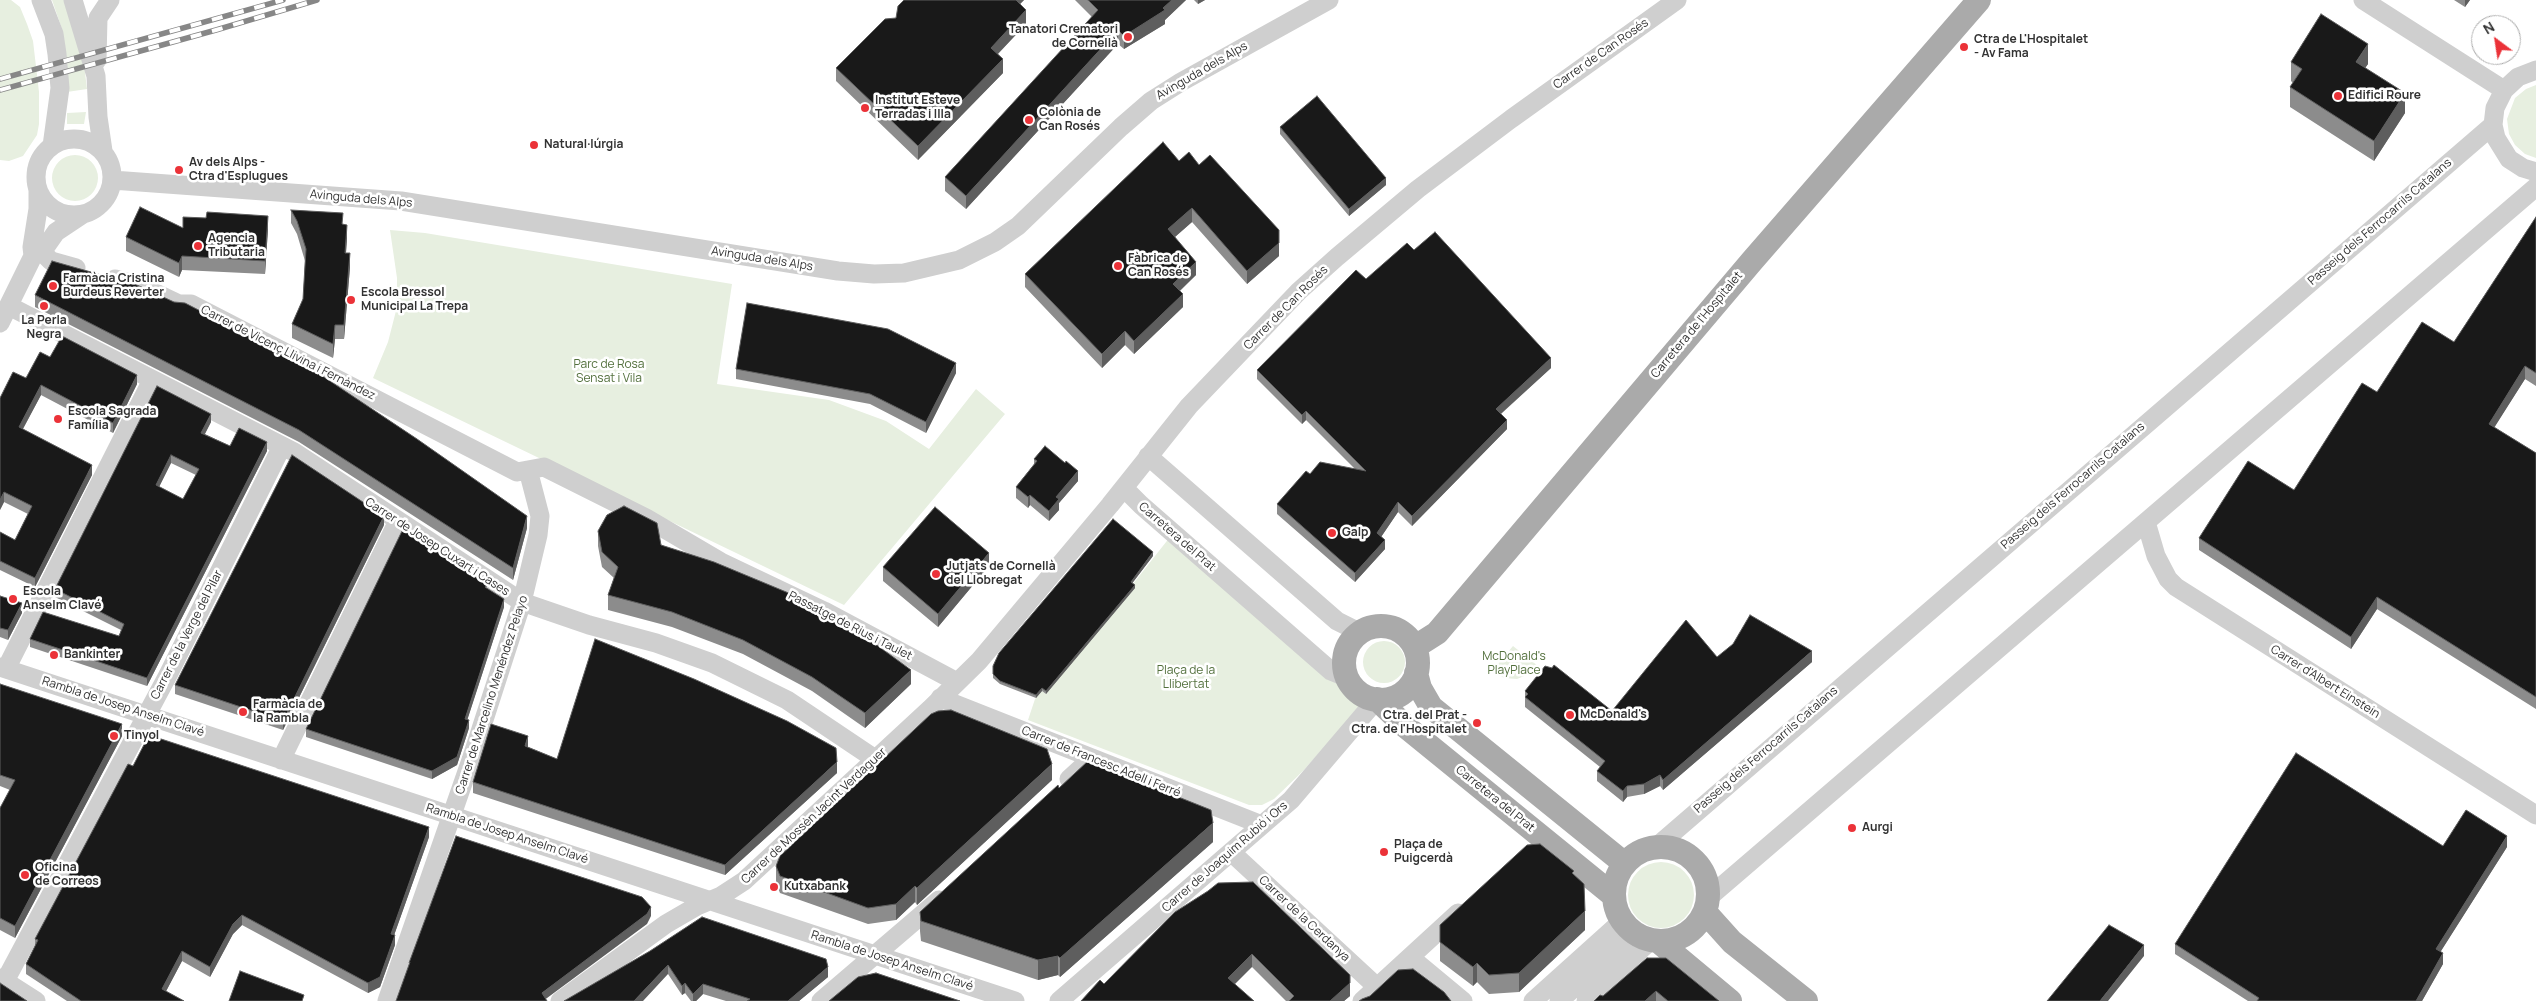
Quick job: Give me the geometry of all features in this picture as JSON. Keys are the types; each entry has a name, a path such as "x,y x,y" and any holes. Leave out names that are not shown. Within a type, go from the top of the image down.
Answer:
{"main road":[{"name":"Carretera de l'Hospitalet","path":"1415,647 1437,634 1752,261 1979,0"},
{"path":"1371,627 1394,628 1405,635 1415,647 1418,656 1416,673 1412,682 1400,694 1391,698 1377,699 1361,693 1348,678 1344,668 1346,649 1361,633 1371,627"},
{"path":"1416,673 1420,688 1431,707 1625,864"},
{"name":"Carretera del Prat","path":"1377,699 1404,726 1534,843 1614,896"},
{"path":"1730,1001 1655,941 1634,933 1624,932 1614,896 1617,879 1625,864 1634,856 1655,848 1677,850 1695,862 1703,873 1706,905 1732,942 1806,1001"},
{"path":"1655,941 1673,940 1686,934 1697,924 1706,905"}],"street":[{"path":"41,0 54,34 60,88 52,146"},
{"path":"73,0 96,76"},
{"path":"103,151 98,118 96,76 98,18 110,0"},
{"name":"Avinguda dels Alps","path":"112,180 401,201 838,271 874,274 904,273 959,260 995,242 1018,226 1121,127 1152,101 1181,82 1329,0"},
{"name":"Carrer de Can Rosés","path":"957,682 979,661 1124,488 1189,406 1300,291 1337,257 1418,189 1518,113 1678,0"},
{"path":"2363,0 2504,90"},
{"path":"2536,70 2518,77 2504,90 2495,108 2493,125 2496,138 2509,158 2523,168 2536,172"},
{"name":"Passeig dels Ferrocarrils Catalans","path":"1655,848 2493,125"},
{"path":"0,323 37,254 56,232 93,209 106,197 112,180 108,160 97,145 82,139 71,138 52,146 45,152 36,169 35,178 38,191 38,209 32,247 37,254"},
{"path":"1706,905 2146,522 2536,187"},
{"path":"38,191 54,210 63,214 84,213"},
{"name":"Carrer de Vicenç Llivina i Fernàndez","path":"37,254 51,261 142,286 179,304 191,304 518,472 528,470"},
{"name":"Carrer de Josep Cuxart i Cases","path":"9,306 282,446 522,602 555,614 656,643 712,663 788,700 875,759"},
{"path":"3,668 152,380"},
{"name":"Carrer de la Verge del Pilar","path":"2,979 147,715 282,446"},
{"path":"1148,456 1337,622 1361,633"},
{"name":"Passatge de Rius i Taulet","path":"528,470 544,468 646,518 721,562 824,611 957,682"},
{"name":"Carrer de Marcelino Menéndez Pelayo","path":"387,1001 452,816 522,602 538,535 540,516 528,470"},
{"name":"Carretera del Prat","path":"1124,488 1141,506 1331,671 1348,678"},
{"path":"281,760 398,521"},
{"name":"Carrer d'Albert Einstein","path":"2146,522 2156,556 2168,579 2176,587 2536,815"},
{"name":"Rambla de Josep Anselm Clavé","path":"3,668 1014,1001"},
{"name":"Carrer de Mossèn Jacint Verdaguer","path":"560,1001 666,924 721,896 744,881 957,682"},
{"name":"Carrer de Francesc Adell i Ferré","path":"940,698 1262,826"},
{"name":"Carrer de Joaquim Rubió i Ors","path":"1059,1001 1291,800 1377,699"},
{"path":"1055,792 1092,758"},
{"name":"Carrer de la Cerdanya","path":"1231,852 1377,987"},
{"path":"821,1001 953,886"},
{"path":"1362,1001 1468,903"},
{"path":"1533,1001 1624,932"},
{"path":"1559,1001 1624,932"},
{"path":"1586,1001 1655,941"},
{"path":"1410,957 1463,1001"},
{"path":"2,979 36,1001"}],"green space":[{"path":"0,0 11,0 20,7 33,41 39,92 37,135 23,156 9,161 0,160"},
{"path":"52,0 68,0 82,48 87,89 67,92 62,29"},
{"path":"2536,85 2536,158 2525,154 2515,145 2509,134 2507,119 2515,98 2526,89"},
{"path":"86,112 84,124 67,124 67,113"},
{"path":"80,155 84,156 94,165 97,169 97,187 88,197 80,201 70,201 62,197 53,187 52,173 56,165 66,156"},
{"name":"Parc de Rosa Sensat i Vila","path":"390,230 425,233 732,284 717,384 829,400 886,421 929,449 976,389 1005,414 844,605 373,378 388,342 397,307 397,278"},
{"name":"Plaça de la Llibertat","path":"1170,537 1358,700 1358,709 1303,771 1274,799 1262,805 1249,805 1028,720 1035,699 1042,691 1046,694"},
{"path":"1388,641 1396,644 1402,650 1405,662 1402,674 1396,680 1380,683 1372,680 1366,674 1363,658 1366,650 1372,644"},
{"name":"McDonald's PlayPlace","path":"1513,646 1538,666 1529,674 1517,679 1504,678 1492,671"},
{"path":"1661,862 1674,865 1684,872 1691,882 1694,895 1691,908 1684,918 1674,925 1661,928 1648,925 1638,918 1631,908 1628,895 1631,882 1638,872 1648,865"}],"building":[{"path":"904,0 1016,0 1026,10 991,48 1003,59 918,146 836,68 885,19 896,18 898,6"},
{"path":"1088,0 1172,0 1163,8 1165,10 1124,36 1118,30 966,196 945,177 1098,10"},
{"name":"Edifici Roure","path":"2321,14 2368,44 2356,62 2405,93 2374,141 2290,87 2302,69 2291,62"},
{"path":"1317,96 1386,178 1349,209 1280,127"},
{"name":"Fàbrica de Can Rosés","path":"1163,142 1179,161 1189,152 1199,165 1210,155 1279,230 1279,243 1247,271 1192,208 1168,229 1196,262 1173,284 1183,294 1134,341 1125,331 1102,354 1025,274"},
{"name":"Agencia Tributaria","path":"140,207 183,228 183,217 206,218 207,212 268,216 265,261 182,256 179,263 126,237"},
{"path":"291,210 343,213 342,224 347,225 345,253 350,253 344,325 335,325 333,344 292,324 303,299 306,249 297,221"},
{"path":"2536,217 2536,373 2525,366 2489,424 2536,453 2536,697 2377,597 2351,637 2199,538 2248,461 2294,490 2362,383 2377,392 2422,322 2454,342"},
{"path":"1435,232 1551,358 1496,409 1507,420 1412,516 1398,502 1377,533 1385,540 1355,573 1277,504 1306,471 1310,474 1320,462 1366,471 1306,411 1302,415 1257,370 1356,270 1366,279 1407,243 1414,250"},
{"path":"52,261 137,285 174,302 185,303 312,369 527,516 513,568 299,430 35,295"},
{"path":"747,303 888,329 956,363 926,422 870,394 736,369"},
{"path":"62,336 137,375 113,423 41,385 19,427 92,465 35,578 0,561 0,532 15,540 32,506 4,492 0,500 0,398 13,372 26,378 40,352 50,357"},
{"path":"157,386 211,414 201,433 230,446 239,428 267,442 147,678 30,639 43,612 119,636 124,624 55,589","holes":["171,455 199,469 183,499 156,485"]},
{"path":"1045,446 1078,471 1056,497 1059,499 1049,511 1030,495 1028,497 1016,487 1037,461 1034,459"},
{"path":"292,455 384,516 283,721 175,685"},
{"path":"624,506 657,523 661,545 714,562 791,594 863,635 911,670 865,713 812,677 743,640 672,612 608,595 618,567 602,552 598,531 607,515"},
{"name":"Jutjats de Cornellà del Llobregat","path":"935,507 989,553 938,614 883,567"},
{"path":"1113,519 1153,552 1131,582 1135,585 1046,691 1042,688 1036,695 1000,681 993,674 993,666 999,653"},
{"path":"403,529 488,585 485,587 504,599 465,719 469,720 457,757 432,771 306,729"},
{"path":"0,596 22,603 8,630 0,628"},
{"path":"1750,615 1812,651 1663,780 1660,775 1644,784 1627,786 1623,791 1597,771 1605,761 1525,697 1528,694 1525,691 1545,666 1552,668 1554,665 1612,711 1686,620 1717,657 1733,644"},
{"path":"595,639 694,679 787,721 836,748 837,762 725,865 473,782 491,724 528,736 525,746 557,759"},
{"path":"0,684 122,724 15,926 0,918 0,808 15,780 0,775"},
{"path":"951,710 1047,749 1052,764 917,888 915,886 896,904 868,908 780,876 776,866 780,856 931,714 938,711"},
{"path":"149,735 429,827 391,934 395,935 380,977 368,983 242,915 233,924 210,967 182,951 162,989 184,1001 81,1001 26,964 38,940 35,939 128,764 133,766"},
{"path":"2296,753 2443,846 2466,810 2507,836 2436,949 2443,953 2416,1001 2257,1001 2259,998 2175,944"},
{"path":"1088,761 1211,810 1213,823 1060,958 1058,956 1038,960 921,921 920,912 1058,785 1059,788"},
{"path":"456,836 642,897 651,907 647,914 542,993 547,1001 396,1001"},
{"path":"1540,844 1574,871 1572,873 1584,884 1585,911 1519,973 1489,975 1477,963 1473,967 1440,942 1440,925 1527,845"},
{"path":"1253,882 1350,975 1350,983 1330,1001 1289,1001 1294,996 1252,954 1228,978 1254,1001 1081,1001 1100,980 1104,984 1175,912 1218,883"},
{"path":"702,917 826,959 828,967 788,1001 747,1001 750,999 703,984 693,994 685,983 682,986 668,965 634,1001 564,1001 650,951"},
{"path":"2109,925 2144,945 2100,1001 2047,1001"},
{"path":"1647,958 1666,958 1719,1001 1668,1001 1656,991 1645,1001 1594,1001 1600,995 1603,996"},
{"path":"1413,969 1444,992 1451,1001 1359,1001 1370,996 1398,970"},
{"path":"240,971 304,995 302,1001 229,1001"},
{"path":"876,973 960,1001 829,1001 858,977"},
{"path":"0,983 27,1001 0,1001"}],"railway":[{"path":"0,79 283,0"},
{"path":"0,90 317,0"}],"place":[{"name":"Tanatori Crematori de Cornellà","path":"1128,37"},
{"name":"Ctra de L'Hospitalet - Av Fama","path":"1964,47"},
{"name":"Edifici Roure","path":"2338,96"},
{"name":"Institut Esteve Terradas i Illa","path":"865,108"},
{"name":"Colònia de Can Rosés","path":"1029,120"},
{"name":"Natural·lúrgia","path":"534,145"},
{"name":"Av dels Alps - Ctra d'Esplugues","path":"179,170"},
{"name":"Agencia Tributaria","path":"198,246"},
{"name":"Fàbrica de Can Rosés","path":"1118,266"},
{"name":"Farmàcia Cristina Burdeus Reverter","path":"53,286"},
{"name":"Escola Bressol Municipal La Trepa","path":"351,300"},
{"name":"La Perla Negra","path":"44,306"},
{"name":"Escola Sagrada Família","path":"58,419"},
{"name":"Galp","path":"1332,533"},
{"name":"Jutjats de Cornellà del Llobregat","path":"936,574"},
{"name":"Escola Anselm Clavé","path":"13,599"},
{"name":"Bankinter","path":"54,655"},
{"name":"Farmàcia de la Rambla","path":"243,712"},
{"name":"McDonald's","path":"1570,715"},
{"name":"Ctra. del Prat - Ctra. de l'Hospitalet","path":"1477,723"},
{"name":"Tinyol","path":"114,736"},
{"name":"Aurgi","path":"1852,828"},
{"name":"Plaça de Puigcerdà","path":"1384,852"},
{"name":"Oficina de Correos","path":"25,875"},
{"name":"Kutxabank","path":"774,887"}]}
